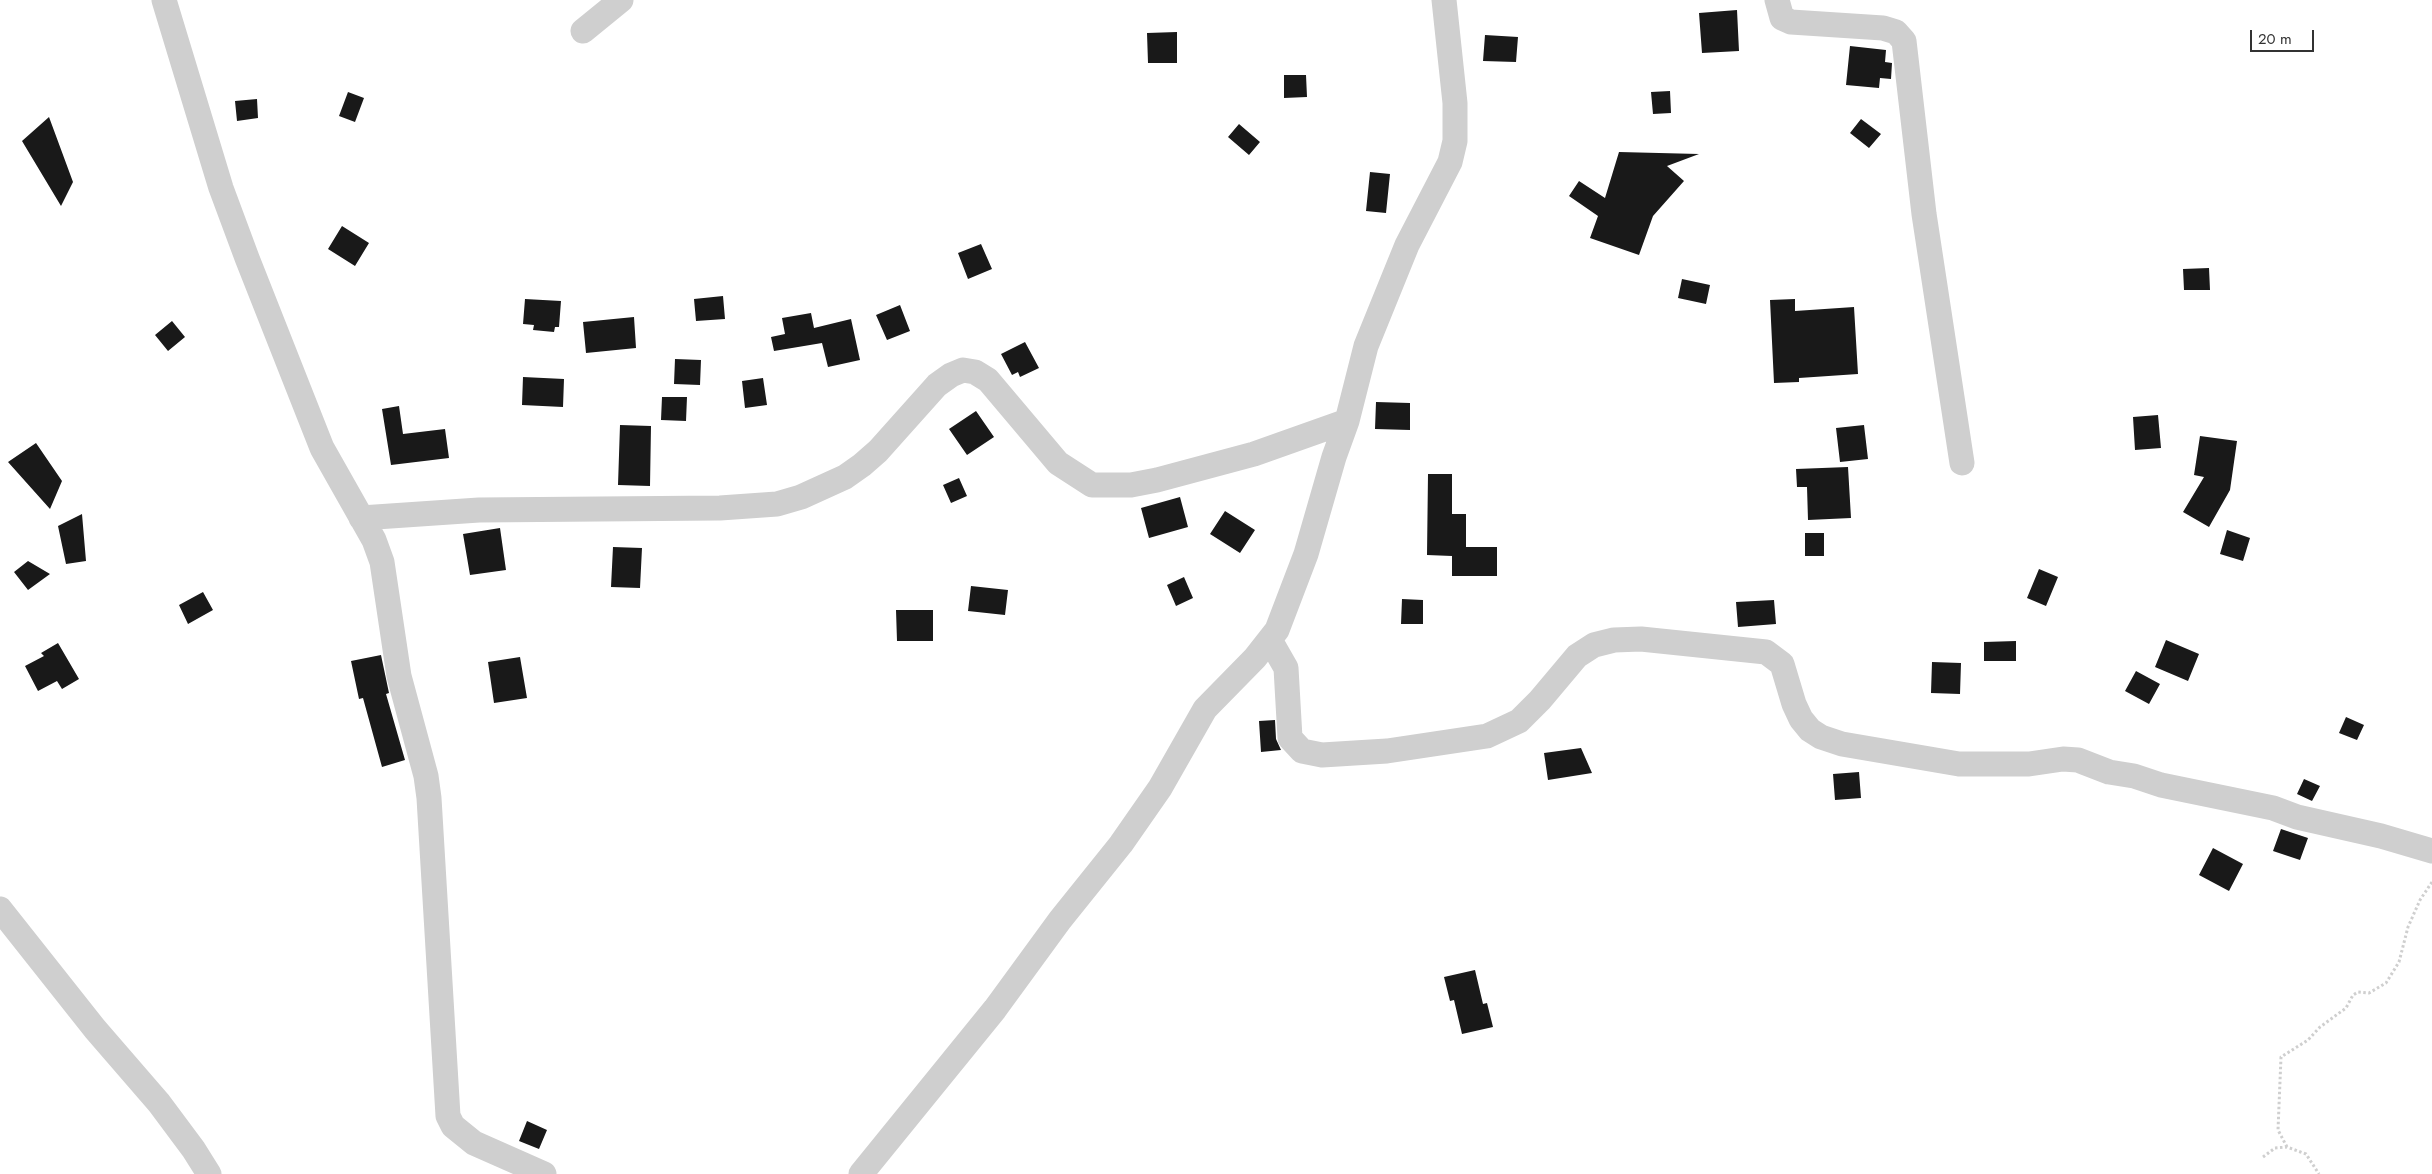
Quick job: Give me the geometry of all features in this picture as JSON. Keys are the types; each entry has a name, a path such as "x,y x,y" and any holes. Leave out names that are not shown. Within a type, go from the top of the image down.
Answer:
{"street":[{"path":"164,0 221,188 247,258 322,448 374,540 382,562 398,668 426,776 429,798 435,871 448,1116 453,1126 474,1143 544,1174"},
{"path":"584,30 622,0"},
{"path":"861,1174 995,1009 1060,920 1121,844 1160,788 1205,709 1270,640 1277,630 1295,588 1347,421 1355,381 1379,311 1408,245 1450,162 1455,141 1455,103 1444,0"},
{"path":"1777,0 1782,18 1791,22 1883,28 1896,32 1904,41 1924,214 1962,463"},
{"path":"361,518 479,510 720,508 777,504 801,497 845,477 862,465 878,452 937,385 951,374 963,370 975,372 988,380 1058,463 1092,485 1131,485 1166,478 1254,454 1347,421"},
{"path":"1270,640 1286,668 1290,738 1302,751 1312,754 1387,751 1487,736 1519,721 1540,700 1576,656 1594,645 1614,640 1641,639 1766,652 1782,664 1794,704 1801,719 1810,730 1821,737 1842,744 1960,764 2029,764 2078,760 2109,772 2134,776 2161,785 2273,808 2297,817 2381,836 2432,851"},
{"path":"2,914 95,1029 159,1103 198,1170"}],"path":[{"path":"2287,1147 2278,1130 2281,1057 2308,1040 2320,1027 2346,1008 2353,996 2358,992 2369,993 2386,984 2399,962 2408,927 2420,900 2432,882"},
{"path":"2263,1157 2275,1148 2287,1147 2306,1154 2318,1174"}],"building":[{"path":"1737,10 1739,51 1702,53 1699,13"},
{"path":"1177,32 1177,63 1148,63 1147,33"},
{"path":"1485,35 1518,37 1516,62 1483,61"},
{"path":"1850,46 1886,50 1885,62 1892,63 1891,79 1880,78 1879,88 1846,85"},
{"path":"1284,75 1306,75 1307,97 1284,98"},
{"path":"1670,91 1671,113 1653,114 1651,92"},
{"path":"348,92 364,98 355,122 339,116"},
{"path":"257,99 258,118 237,121 235,101"},
{"path":"49,117 73,182 61,206 22,141"},
{"path":"1861,119 1881,134 1869,148 1850,133"},
{"path":"1239,124 1260,142 1249,155 1228,137"},
{"path":"1619,152 1699,154 1667,166 1684,181 1653,216 1639,255 1590,238 1598,216 1569,196 1579,181 1605,198"},
{"path":"1370,172 1390,174 1386,213 1366,211"},
{"path":"342,226 369,243 355,266 328,249"},
{"path":"981,244 992,269 968,279 958,253"},
{"path":"2209,268 2210,290 2184,290 2183,269"},
{"path":"1682,279 1710,285 1706,304 1678,298"},
{"path":"723,296 725,319 696,321 694,299"},
{"path":"525,299 561,301 559,327 555,327 554,332 533,330 534,325 523,324"},
{"path":"1795,299 1795,311 1854,307 1858,374 1799,378 1799,382 1774,383 1770,300"},
{"path":"900,305 910,331 887,340 876,315"},
{"path":"811,313 814,328 851,319 860,360 828,367 822,343 774,351 771,337 785,334 782,318"},
{"path":"634,317 636,348 586,353 583,322"},
{"path":"172,321 185,337 168,351 155,335"},
{"path":"1025,342 1039,368 1020,377 1018,372 1012,375 1001,354"},
{"path":"675,359 701,360 700,385 674,384"},
{"path":"523,377 564,379 563,407 522,405"},
{"path":"763,378 767,405 745,408 742,381"},
{"path":"662,397 687,397 686,421 661,420"},
{"path":"1376,402 1410,403 1410,430 1375,429"},
{"path":"399,406 403,434 445,429 449,458 391,465 382,409"},
{"path":"976,411 994,437 967,455 949,429"},
{"path":"2158,415 2161,448 2135,450 2133,417"},
{"path":"620,425 651,426 650,486 618,485"},
{"path":"1864,425 1868,459 1840,462 1836,428"},
{"path":"2200,436 2237,441 2230,490 2209,527 2183,512 2204,477 2194,475"},
{"path":"36,443 62,481 50,509 8,462"},
{"path":"1848,467 1851,518 1808,520 1807,487 1797,487 1796,469"},
{"path":"1428,474 1452,474 1452,514 1466,514 1466,547 1497,547 1497,576 1452,576 1452,556 1427,555"},
{"path":"959,478 967,496 951,503 943,485"},
{"path":"1180,497 1188,527 1149,538 1141,508"},
{"path":"1225,511 1255,530 1240,553 1210,534"},
{"path":"82,514 86,561 66,564 58,526"},
{"path":"500,528 506,570 470,575 463,534"},
{"path":"2227,530 2250,538 2243,561 2220,554"},
{"path":"1805,533 1824,533 1824,556 1805,556"},
{"path":"613,547 642,548 640,588 611,587"},
{"path":"28,561 50,574 28,590 14,572"},
{"path":"2039,569 2058,577 2046,606 2027,598"},
{"path":"1184,577 1193,598 1176,606 1167,585"},
{"path":"971,586 1008,590 1005,615 968,611"},
{"path":"203,592 213,610 188,624 179,605"},
{"path":"1402,599 1423,600 1423,624 1401,624"},
{"path":"1774,600 1776,624 1738,627 1736,602"},
{"path":"896,610 933,610 933,641 897,641"},
{"path":"2166,640 2199,654 2188,681 2155,667"},
{"path":"2016,641 2016,661 1984,661 1984,642"},
{"path":"58,643 79,679 62,689 57,681 38,691 25,666 44,656 41,653"},
{"path":"381,655 389,693 386,694 405,760 382,767 363,698 359,699 351,661"},
{"path":"520,657 527,698 494,703 488,662"},
{"path":"1932,662 1961,663 1960,694 1931,693"},
{"path":"2136,671 2160,684 2149,704 2125,691"},
{"path":"2346,717 2364,725 2357,740 2339,733"},
{"path":"1275,720 1276,739 1281,750 1261,752 1259,721"},
{"path":"1581,748 1592,773 1548,780 1544,753"},
{"path":"1859,772 1861,798 1835,800 1833,774"},
{"path":"2304,779 2320,786 2312,801 2297,794"},
{"path":"2281,829 2308,838 2300,860 2273,851"},
{"path":"2213,848 2243,864 2229,891 2199,875"},
{"path":"1475,970 1483,1004 1487,1003 1493,1027 1462,1034 1454,1000 1450,1001 1444,977"},
{"path":"527,1121 547,1130 539,1149 519,1141"}]}
